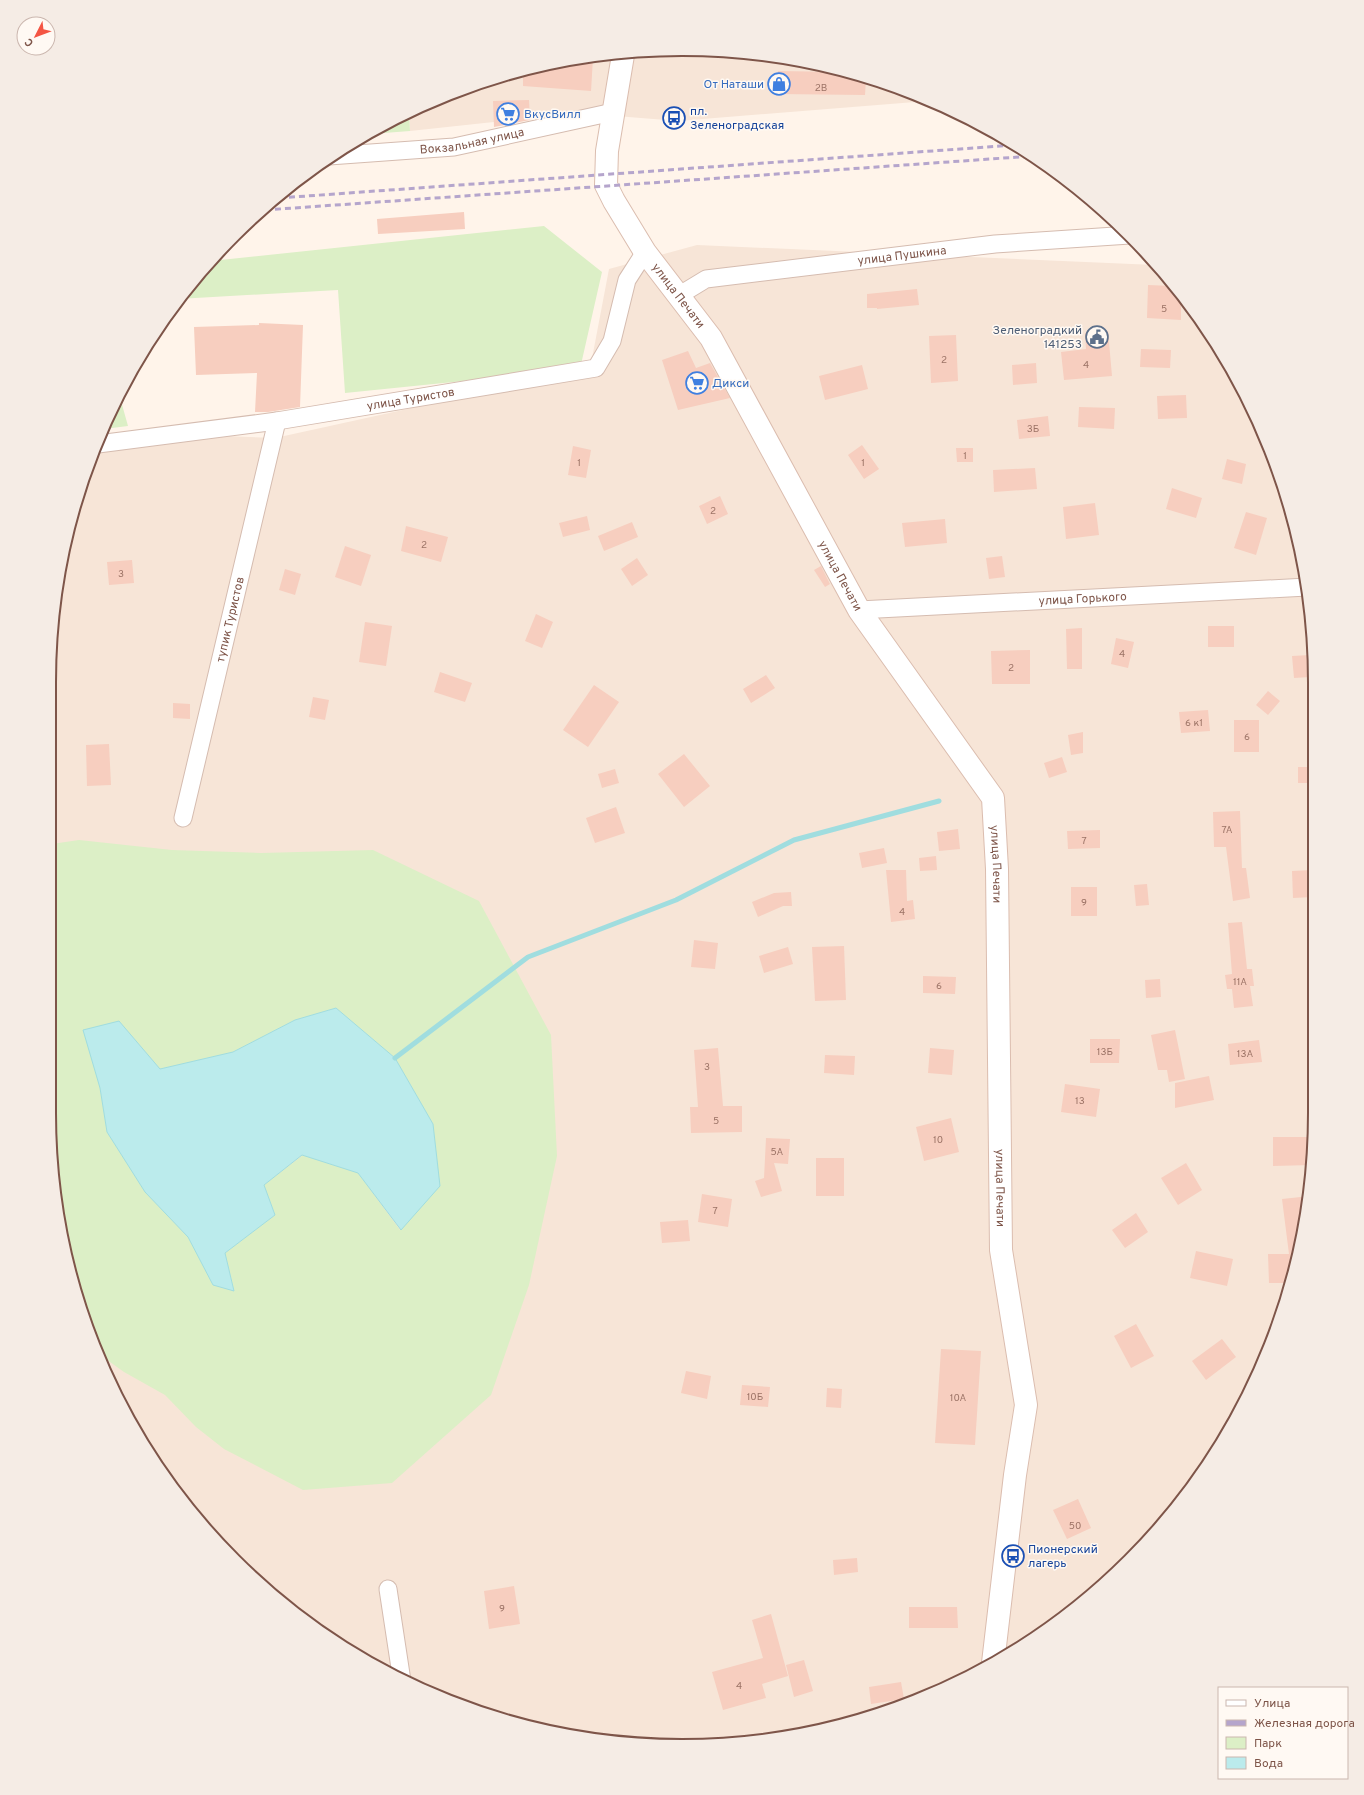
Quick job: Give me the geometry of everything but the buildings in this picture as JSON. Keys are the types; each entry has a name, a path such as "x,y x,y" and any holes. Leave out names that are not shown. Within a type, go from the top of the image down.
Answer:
{"street":[{"name":"улица Печати","path":"622,59 607,151 606,185 614,201 645,252 711,338 860,610 993,798 997,869 1001,1250 1026,1405 1015,1475 994,1656"},
{"name":"Вокзальная улица","path":"345,155 454,147 613,112"},
{"name":"улица Пушкина","path":"678,296 706,279 996,244 1121,236"},
{"name":"улица Туристов","path":"104,443 277,421 596,368 612,341 627,280 645,252"},
{"name":"тупик Туристов","path":"183,818 277,421"},
{"name":"улица Горького","path":"860,610 1301,587"},
{"path":"388,1589 401,1672"}],"shaded area":[{"path":"641,57 723,57 764,61 844,77 883,89 915,101 678,121 579,113 410,131 409,119 442,104 481,89 520,77 560,68 600,61"},
{"path":"697,245 1149,265 1179,301 1224,369 1260,442 1275,481 1287,520 1303,600 1307,641 1308,1113 1307,1154 1303,1195 1287,1275 1275,1314 1260,1353 1224,1426 1179,1494 1153,1526 1125,1556 1095,1584 1063,1610 995,1655 922,1691 883,1706 844,1718 764,1734 723,1738 641,1738 600,1734 520,1718 481,1706 442,1691 369,1655 301,1610 269,1584 239,1556 211,1526 185,1494 140,1426 121,1390 104,1353 89,1314 77,1275 61,1195 57,1154 57,641 61,600 77,520 89,481 106,437 127,432 275,438 590,369 609,269"}],"green space":[{"path":"409,119 410,131 382,133"},
{"path":"544,226 602,272 580,369 345,393 338,290 187,298 219,260"},
{"path":"122,404 128,426 110,428"},
{"path":"79,840 172,850 261,853 373,850 479,901 551,1035 557,1156 529,1285 491,1395 392,1483 303,1490 224,1449 196,1427 165,1395 124,1372 107,1360 89,1314 77,1275 61,1195 57,1154 56,1113 56,843","holes":["336,1008 395,1058 433,1124 400,1230 358,1173 303,1155 264,1185 275,1215 225,1253 234,1291 213,1285 188,1237 145,1192 107,1132 100,1088 119,1021 160,1069 233,1052 295,1020"]}],"water":[{"path":"336,1008 395,1058 433,1124 440,1186 401,1230 358,1173 302,1155 264,1185 275,1215 225,1253 234,1291 213,1285 188,1237 145,1192 107,1132 100,1088 83,1030 119,1021 160,1069 233,1052 295,1020"}],"waterway":[{"path":"395,1058 528,957 676,900 794,840 939,801"}],"railway":[{"path":"286,198 1004,146"},
{"path":"271,210 1022,157"}],"place":[{"name":"От Наташи","path":"779,84"},
{"name":"ВкусВилл","path":"508,114"},
{"name":"пл. Зеленоградская","path":"674,118"},
{"name":"Зеленоградкий 141253","path":"1097,337"},
{"name":"Дикси","path":"697,383"},
{"name":"Пионерский лагерь","path":"1013,1556"}]}
